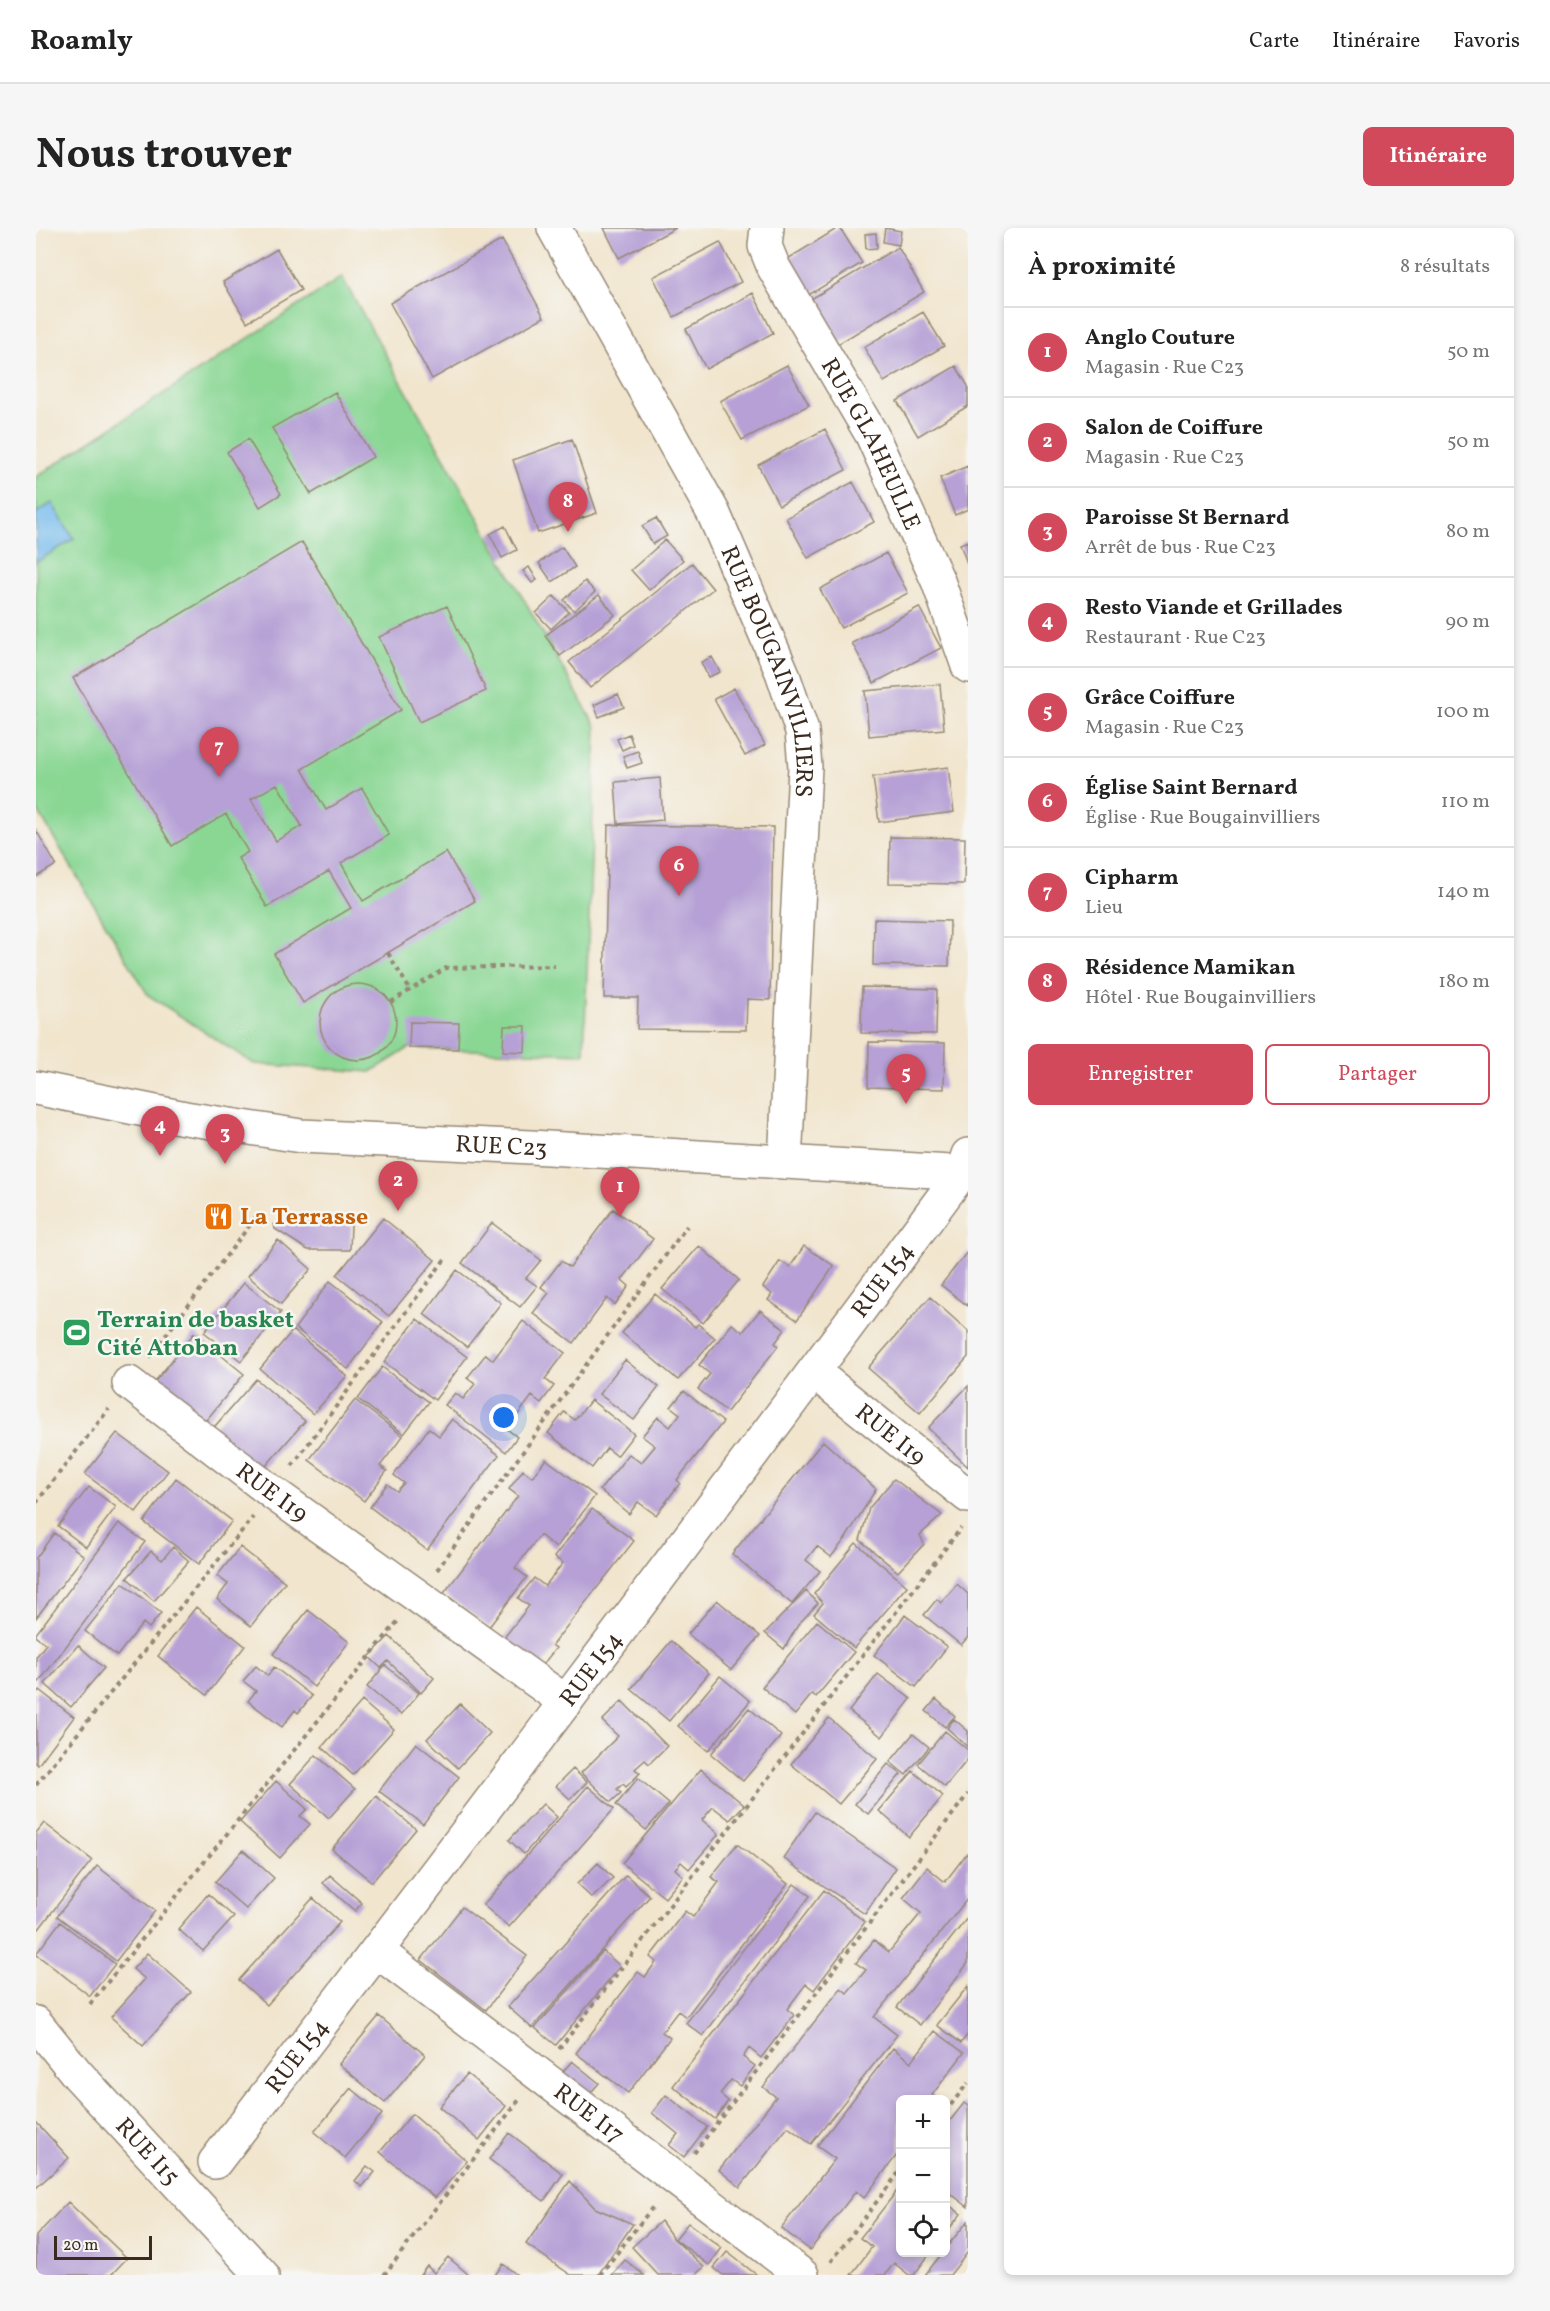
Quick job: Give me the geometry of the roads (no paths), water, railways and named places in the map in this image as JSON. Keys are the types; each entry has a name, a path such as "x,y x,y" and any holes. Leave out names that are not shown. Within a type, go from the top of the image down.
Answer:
{"street":[{"name":"RUE BOUGAINVILLIERS","path":"554,228 712,512 782,672 802,731 805,767 785,1162"},
{"name":"RUE GLAHEULLE","path":"767,228 765,246 774,268 872,435 938,581 968,666"},
{"name":"RUE C23","path":"36,1088 185,1118 301,1136 785,1162 966,1167"},
{"name":"RUE I54","path":"215,2162 566,1702 966,1167"},
{"name":"RUE I19","path":"814,1372 968,1496"},
{"name":"RUE I19","path":"129,1383 273,1493 566,1702"},
{"name":"RUE I17","path":"377,1951 675,2177 815,2270"},
{"name":"RUE I15","path":"36,2023 78,2075 262,2275"}],"water":[{"path":"52,503 74,539 36,562 36,513"}],"place":[{"name":"Résidence Mamikan","path":"568,532"},
{"name":"Cipharm","path":"219,777"},
{"name":"Église Saint Bernard","path":"679,896"},
{"name":"Grâce Coiffure","path":"906,1104"},
{"name":"Resto Viande et Grillades","path":"160,1156"},
{"name":"Paroisse St Bernard","path":"225,1164"},
{"name":"Salon de Coiffure","path":"398,1211"},
{"name":"La Terrasse","path":"219,1216"},
{"name":"Anglo Couture","path":"620,1217"},
{"name":"Terrain de basket Cité Attoban","path":"76,1333"}]}
